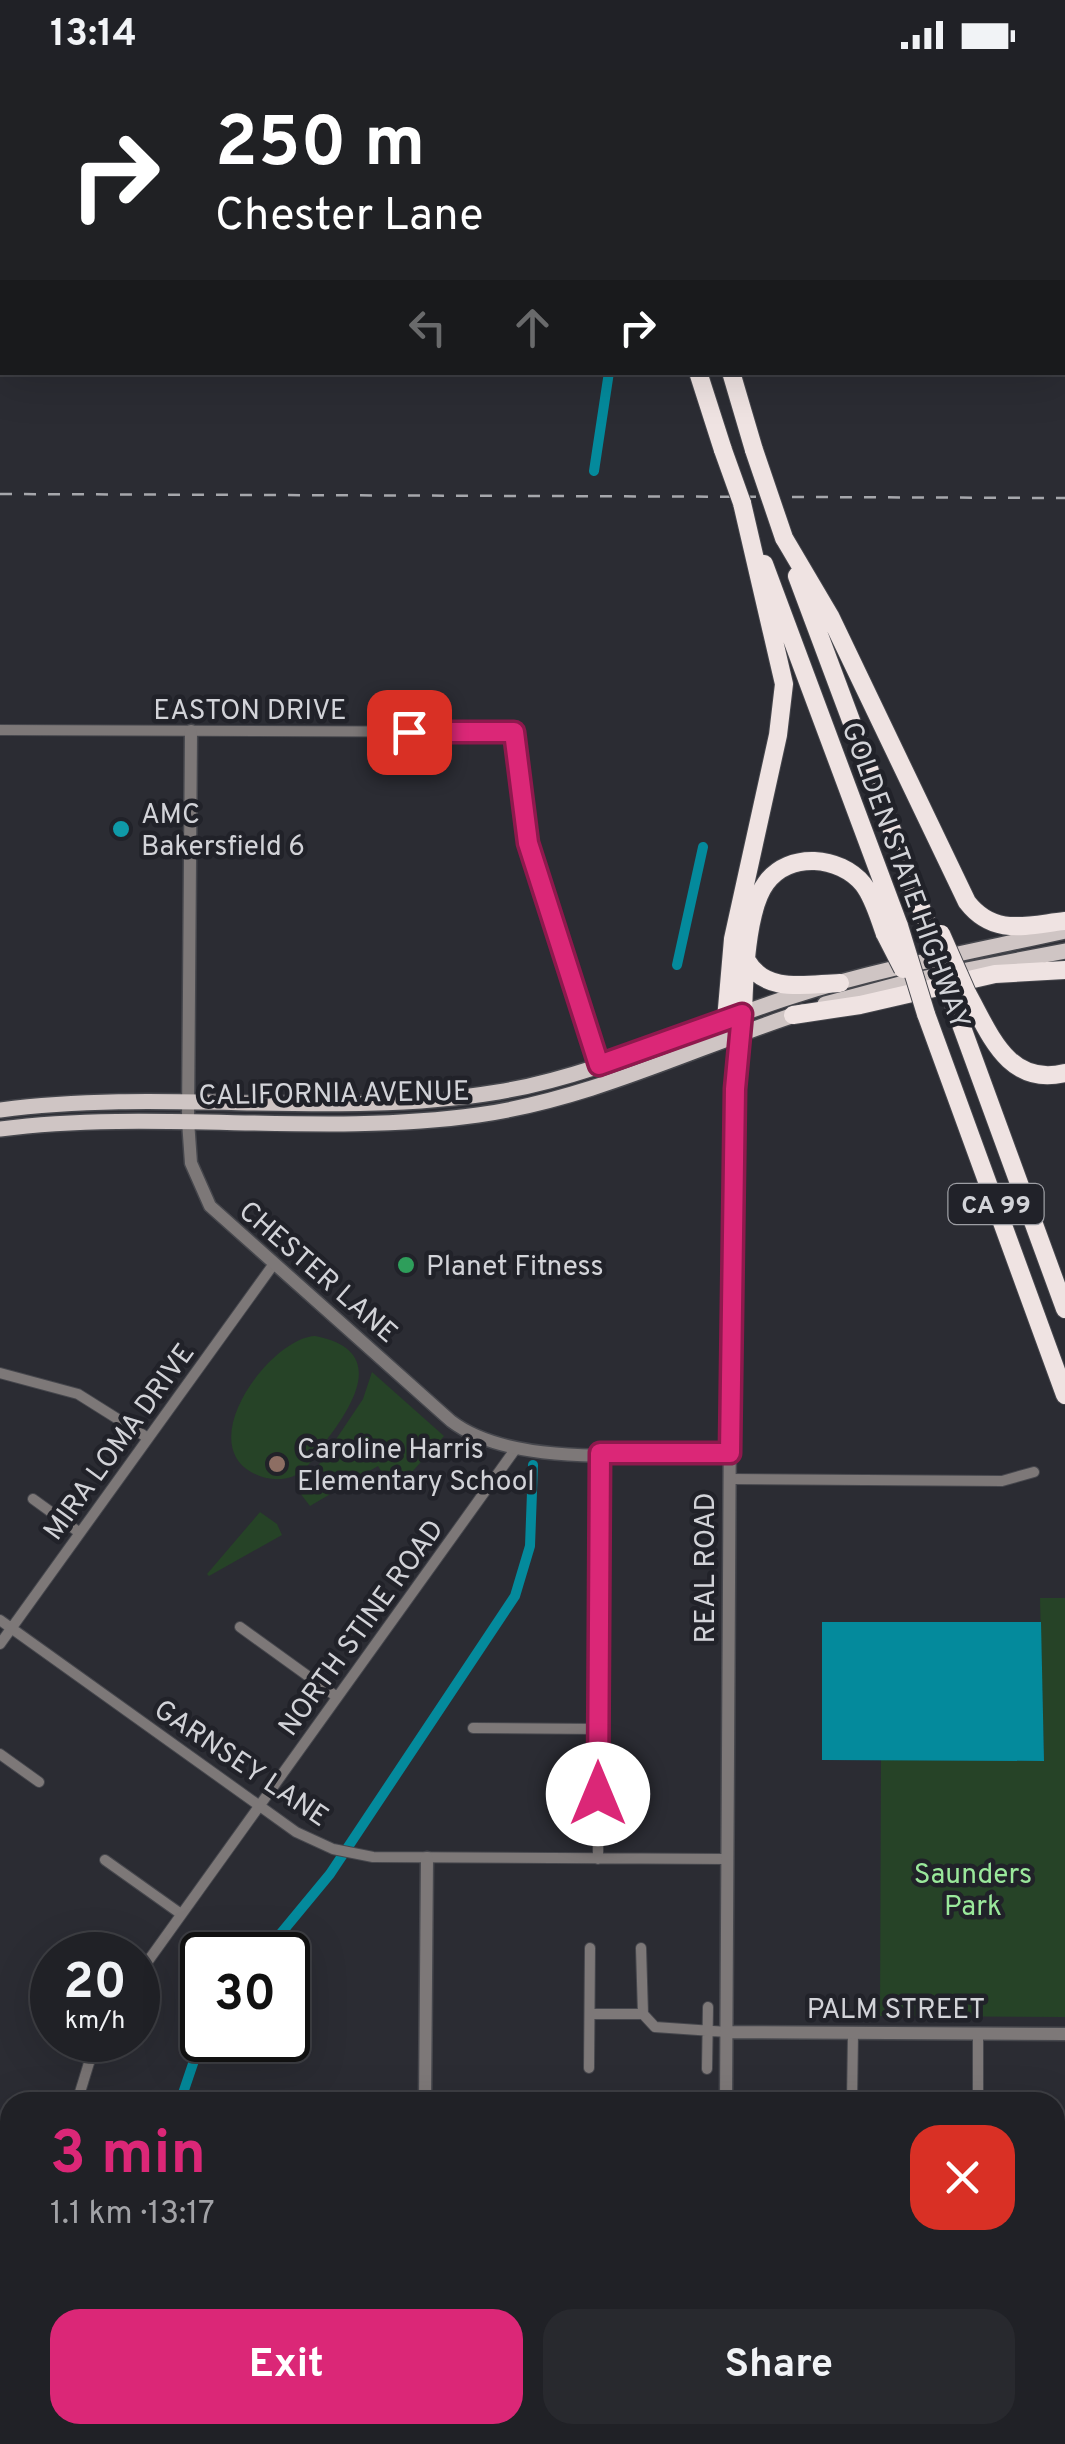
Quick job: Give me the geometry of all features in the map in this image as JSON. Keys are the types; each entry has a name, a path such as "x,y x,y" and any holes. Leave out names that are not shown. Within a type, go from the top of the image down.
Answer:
{"highway":[{"path":"699,375 774,615 784,684 733,940 734,1017"},
{"path":"731,375 784,538 967,902 986,920 1011,928 1065,922"},
{"name":"GOLDEN STATE HIGHWAY","path":"774,615 926,1014 1065,1396"},
{"name":"GOLDEN STATE HIGHWAY","path":"820,616 906,865 960,996 1065,1309"},
{"path":"734,1017 765,884 784,868 806,861 830,863 854,875 892,930"},
{"path":"747,961 754,974 772,984 840,983"},
{"path":"793,1015 860,1005 994,974 1065,970"},
{"path":"960,996 1010,1064 1032,1074 1065,1073"}],"main road":[{"name":"CALIFORNIA AVENUE","path":"0,1110 188,1102 444,1099 520,1087 599,1065 840,983 1065,931"},
{"name":"CALIFORNIA AVENUE","path":"0,1129 188,1121 458,1117 517,1108 600,1086 793,1015 915,980 1065,954"},
{"path":"994,974 1065,954"},
{"path":"734,1017 740,1035"},
{"path":"517,1108 536,1095 592,1077 599,1065"},
{"path":"458,1117 464,1108 511,1097 520,1087"},
{"path":"369,1120 373,1112 431,1108 444,1099"}],"street":[{"name":"EASTON DRIVE","path":"0,730 514,732 528,843 599,1065"},
{"name":"CHESTER LANE","path":"190,731 188,1121 191,1163 202,1194 221,1219 464,1431 514,1451 730,1453"},
{"name":"REAL ROAD","path":"726,2092 734,1098 740,1035"},
{"name":"MIRA LOMA DRIVE","path":"0,1644 273,1265"},
{"path":"0,1373 78,1394 148,1438"},
{"name":"NORTH STINE ROAD","path":"160,1944 514,1451"},
{"path":"598,1858 600,1453"},
{"path":"730,1479 1002,1481 1034,1472"},
{"path":"32,1499 80,1533"},
{"name":"GARNSEY LANE","path":"0,1620 296,1832 333,1849 353,1854 427,1858 728,1859"},
{"path":"240,1628 337,1697"},
{"path":"473,1728 599,1729"},
{"path":"0,1754 39,1782"},
{"path":"425,2092 427,1858"},
{"path":"105,1860 181,1914"},
{"path":"589,2068 590,1948"},
{"path":"641,1948 643,2014 656,2027 727,2032"},
{"path":"707,2069 708,2007"},
{"path":"590,2014 643,2014"},
{"name":"PALM STREET","path":"727,2032 1065,2034"},
{"path":"852,2033 852,2092"},
{"path":"978,2034 978,2092"},
{"path":"79,2092 89,2062"}],"green space":[{"path":"315,1336 338,1343 351,1353 358,1366 354,1395 337,1426 301,1472 279,1479 256,1475 236,1457 231,1438 235,1415 261,1371 297,1341"},
{"path":"372,1372 444,1436 394,1492 378,1466 310,1506 300,1493 363,1399"},
{"path":"260,1512 277,1524 282,1535 209,1576 207,1574"},
{"name":"Saunders Park","path":"1040,1598 1065,1598 1065,2017 880,2016 881,1760 1044,1761"}],"water":[{"path":"822,1622 1041,1622 1044,1761 822,1760"}],"waterway":[{"path":"594,471 609,375"},
{"path":"677,965 703,847"},
{"path":"282,1932 330,1874 515,1596 530,1546 533,1465"},
{"path":"183,2092 194,2062"}],"railway":[{"path":"0,494 1065,498"}],"place":[{"name":"AMC Bakersfield 6","path":"121,829"},
{"name":"Planet Fitness","path":"406,1265"},
{"name":"Caroline Harris Elementary School","path":"277,1464"}],"route":[{"path":"409,732 514,732 521,812 528,843 599,1065 742,1014 735,1089 730,1453 600,1453 598,1794"}]}
